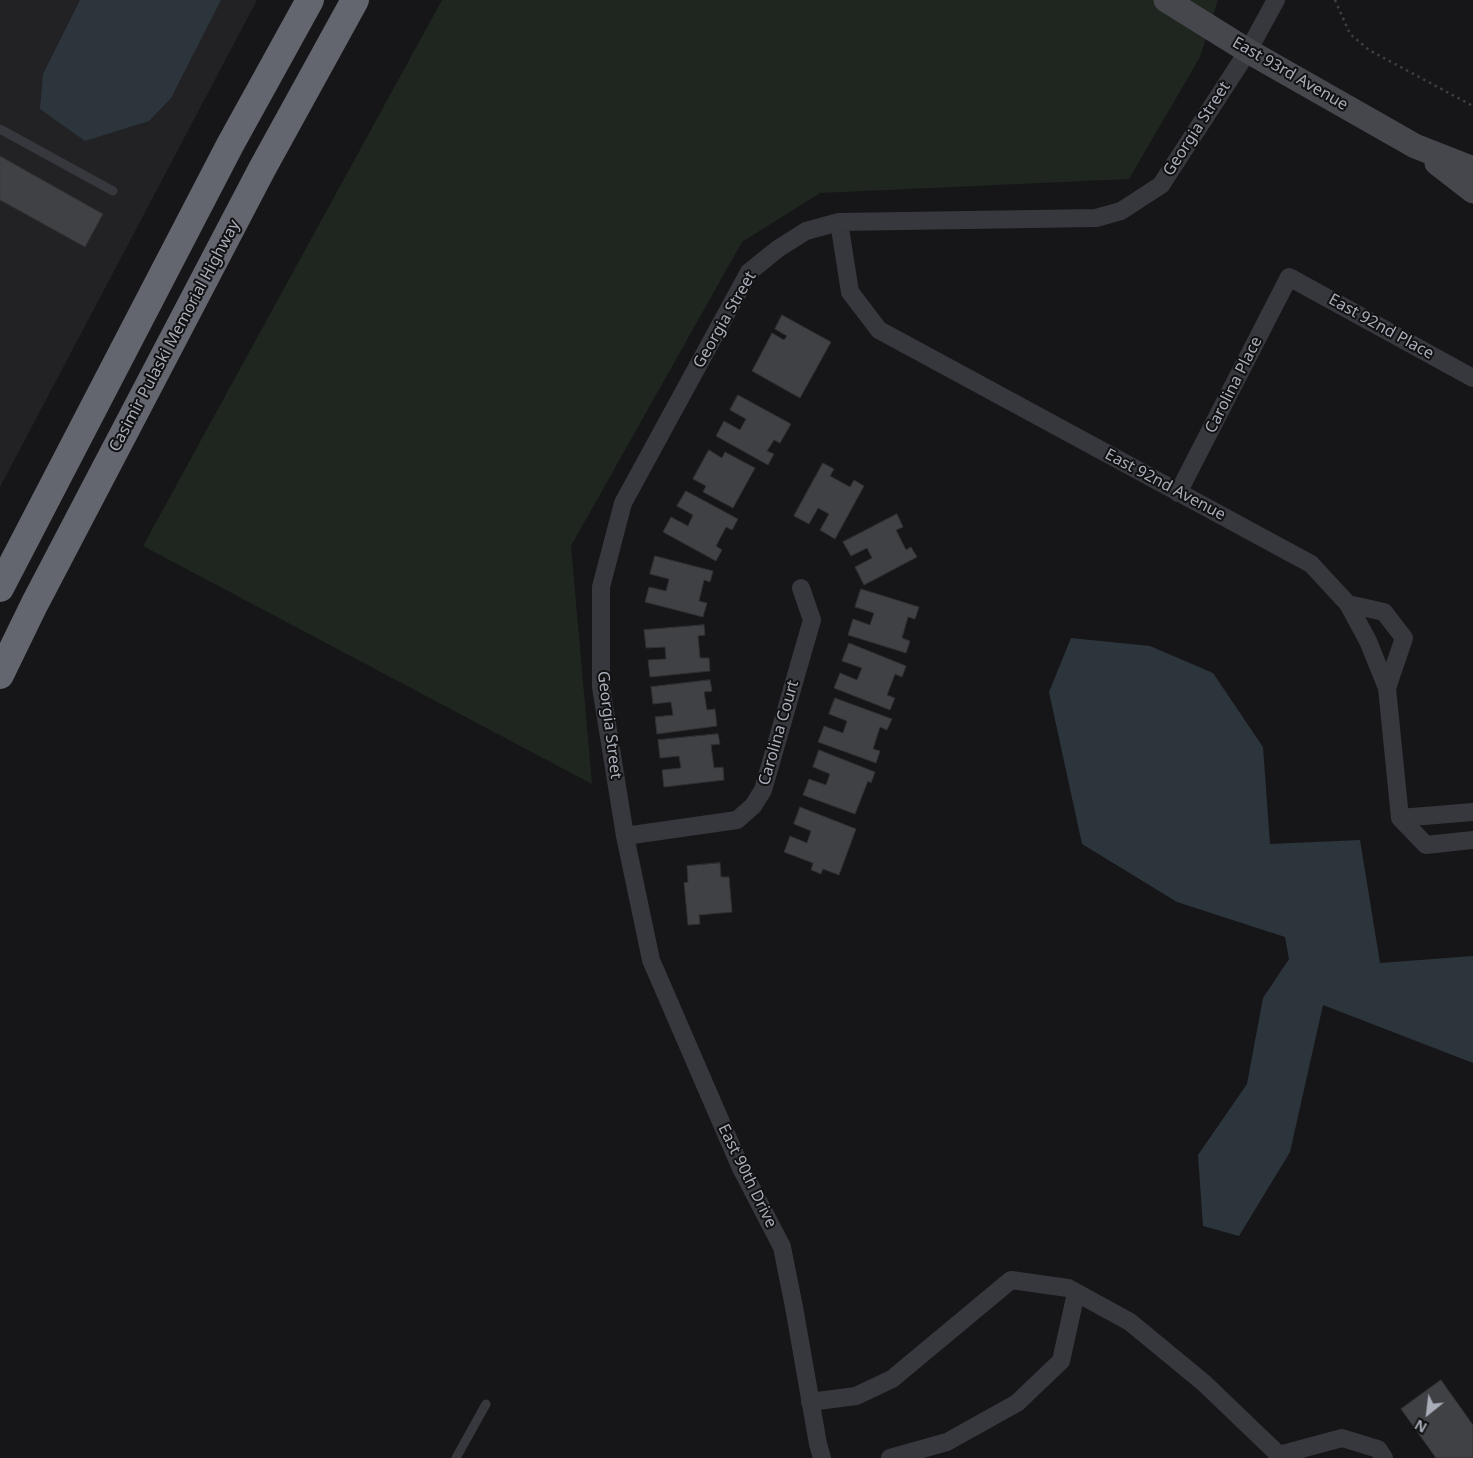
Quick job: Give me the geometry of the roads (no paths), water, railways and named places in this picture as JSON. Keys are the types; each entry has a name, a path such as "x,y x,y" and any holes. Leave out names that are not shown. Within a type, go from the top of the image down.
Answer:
{"highway":[{"path":"0,588 230,145 310,0"},
{"name":"Casimir Pulaski Memorial Highway","path":"0,675 34,605 262,170 355,0"}],"street":[{"name":"East 93rd Avenue","path":"1166,0 1248,51 1415,146 1473,169"},
{"name":"Georgia Street","path":"640,903 626,836 601,687 601,587 624,503 749,272 779,248 806,231 839,222 1096,218 1121,211 1161,185 1248,51 1276,0"},
{"name":"East 93rd Avenue","path":"1415,146 1473,191"},
{"name":"East 92nd Avenue","path":"839,222 850,292 879,330 1311,564 1348,604 1368,641 1388,688 1400,818"},
{"name":"Carolina Place","path":"1178,493 1289,277"},
{"name":"East 92nd Place","path":"1289,277 1473,378"},
{"name":"Carolina Court","path":"626,836 737,820 753,806 763,790 812,620 801,588"},
{"path":"1348,604 1384,612 1404,638 1388,688"},
{"path":"1400,818 1473,812"},
{"path":"1400,818 1426,845 1473,840"},
{"name":"East 90th Drive","path":"640,903 652,960 675,1018 740,1166 782,1247 822,1458"},
{"path":"810,1402 856,1396 892,1379 1011,1280 1068,1288 1130,1322 1204,1383 1278,1456 1342,1438 1378,1449 1384,1458"},
{"path":"890,1458 947,1442 1017,1403 1061,1361 1076,1293"}],"lane":[{"path":"0,128 113,191"},
{"path":"456,1458 486,1404"}]}
